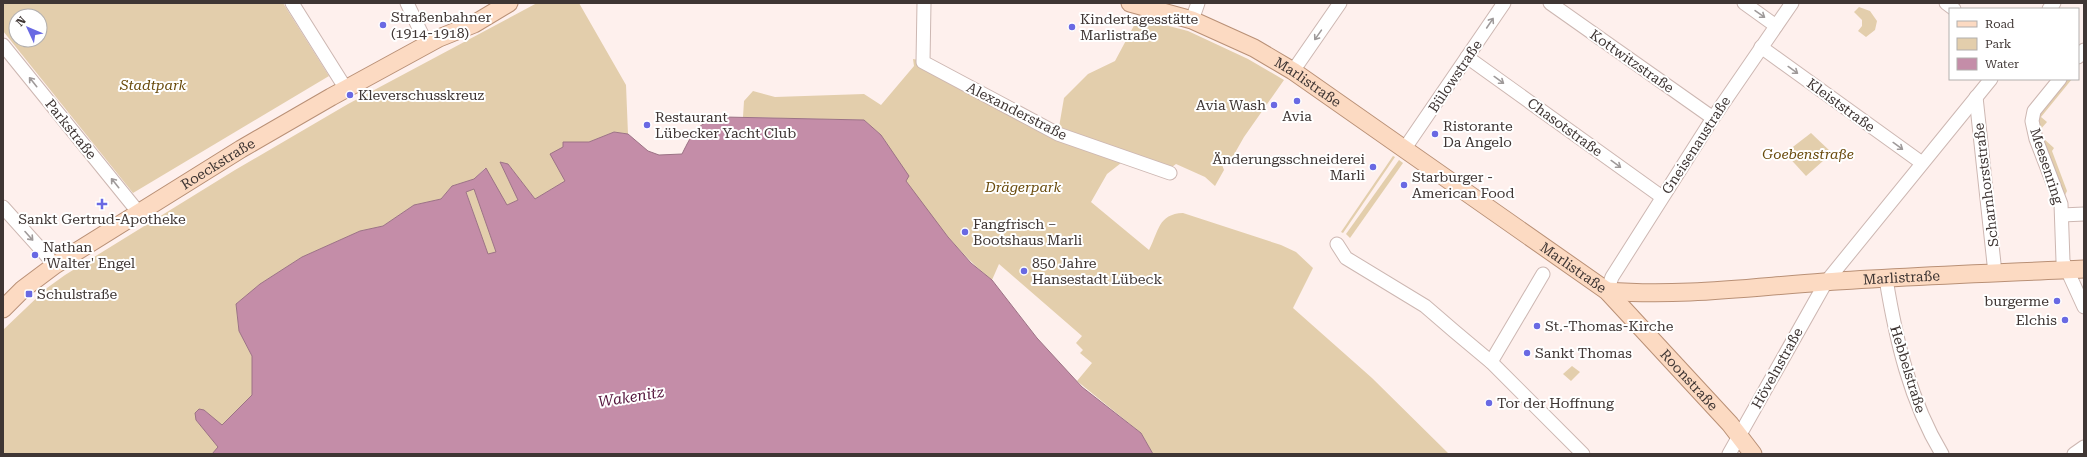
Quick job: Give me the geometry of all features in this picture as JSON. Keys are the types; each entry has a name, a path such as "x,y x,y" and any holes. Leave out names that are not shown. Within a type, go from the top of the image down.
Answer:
{"main road":[{"name":"Roeckstraße","path":"3,309 23,289 55,266 139,213 241,149 445,35 489,3"},
{"name":"Roeckstraße","path":"445,35 474,24 509,3"},
{"name":"Marlistraße","path":"1130,3 1192,20 1254,48 1293,71 1405,148 1607,291 1648,294 1695,292 1826,282 2076,270"},
{"name":"Roonstraße","path":"1607,291 1739,436 1753,454"}],"street":[{"path":"292,3 346,89"},
{"path":"407,3 427,45"},
{"name":"Alexanderstraße","path":"924,3 923,62 1058,134 1170,173"},
{"path":"1192,20 1198,3"},
{"path":"1293,71 1340,3"},
{"name":"Bülowstraße","path":"1405,148 1504,3"},
{"name":"Kottwitzstraße","path":"1550,3 1713,118"},
{"path":"1744,3 1776,26"},
{"name":"Gneisenaustraße","path":"1607,291 1612,277 1662,197 1713,118 1792,3"},
{"name":"Parkstraße","path":"3,45 139,213"},
{"name":"Kleiststraße","path":"1761,47 1922,163"},
{"name":"Chasotstraße","path":"1467,57 1662,197"},
{"path":"1826,282 1990,80"},
{"name":"Meesenring","path":"2059,80 2034,111 2032,117 2036,138 2061,204 2063,261 2076,270 2084,307"},
{"name":"Scharnhorststraße","path":"1976,97 1995,273"},
{"path":"3,207 55,266"},
{"name":"Meesenring","path":"2062,215 2084,214"},
{"path":"1337,244 1346,258 1425,306 1491,362 1583,454"},
{"path":"1491,362 1543,274"},
{"name":"Hebbelstraße","path":"1886,279 1896,335 1907,374 1924,419 1942,454"},
{"name":"Hövelnstraße","path":"1729,454 1826,282"},
{"path":"2074,454 2084,447"}],"green space":[{"name":"Stadtpark","path":"3,3 283,3 329,76 133,193 17,48 48,48 48,8 8,8 8,37 3,31"},
{"path":"537,3 579,3 626,85 628,134 614,132 589,142 563,142 565,181 535,199 508,164 500,162 518,200 507,205 485,168 474,179 452,186 441,199 414,205 383,226 360,231 302,257 260,284 236,304 239,331 252,356 252,395 222,426 204,410 196,420 219,447 212,454 3,454 3,330 47,288 65,275 235,170 348,104"},
{"path":"1859,7 1870,11 1877,21 1875,30 1866,37 1858,31 1862,26 1862,20 1854,12"},
{"name":"Drägerpark","path":"1138,18 1188,31 1248,59 1284,80 1244,137 1228,165 1226,159 1221,162 1224,170 1215,186 1205,177 1176,164 1172,167 1130,156 1107,174 1091,202 1149,250 1160,225 1164,220 1175,214 1183,213 1281,245 1296,252 1313,268 1293,308 1372,378 1449,454 1153,454 1141,433 1077,381 1092,363 1080,353 1083,350 1076,343 1082,336 999,264 992,280 967,258 945,234 915,194 906,181 908,176 881,135 864,120 743,117 744,101 753,91 775,97 864,94 881,105 914,66 913,59 930,62 1059,127 1064,98 1088,74 1115,61"},
{"path":"2063,80 2071,80 2041,117 2047,122 2039,131 2037,113"},
{"name":"Goebenstraße","path":"1811,133 1832,153 1806,176 1785,153"},
{"path":"2044,139 2054,148 2052,151 2067,191 2065,195 2043,141"},
{"path":"1393,156 1395,157 1343,233 1341,232"},
{"path":"1399,160 1403,163 1350,238 1346,234"},
{"path":"474,188 496,252 488,255 466,191"},
{"path":"1572,366 1580,372 1571,381 1563,374"}],"water":[{"name":"Wakenitz","path":"724,117 864,120 881,135 909,176 906,181 948,237 971,263 992,280 1037,338 1082,387 1141,433 1153,454 212,454 218,447 196,420 195,413 199,409 204,410 222,425 252,395 252,356 239,331 236,304 260,284 302,257 360,231 383,226 414,205 441,199 452,186 474,179 486,168 507,205 518,200 500,162 508,164 535,199 565,181 550,154 563,147 563,142 589,142 614,132 628,134 648,151 659,155 682,154 697,129 708,121","holes":["474,189 496,252 488,254 466,192"]}],"place":[{"name":"Straßenbahner (1914-1918)","path":"383,25"},
{"name":"Kindertagesstätte Marlistraße","path":"1072,27"},
{"name":"Kleverschusskreuz","path":"350,95"},
{"name":"Avia","path":"1297,101"},
{"name":"Avia Wash","path":"1274,105"},
{"name":"Restaurant Lübecker Yacht Club","path":"647,125"},
{"name":"Ristorante Da Angelo","path":"1435,134"},
{"name":"Änderungsschneiderei Marli","path":"1373,167"},
{"name":"Starburger - American Food","path":"1404,185"},
{"name":"Sankt Gertrud-Apotheke","path":"102,204"},
{"name":"Fangfrisch – Bootshaus Marli","path":"965,232"},
{"name":"Nathan 'Walter' Engel","path":"35,255"},
{"name":"850 Jahre Hansestadt Lübeck","path":"1024,271"},
{"name":"Schulstraße","path":"29,294"},
{"name":"burgerme","path":"2057,301"},
{"name":"Elchis","path":"2065,320"},
{"name":"St.-Thomas-Kirche","path":"1537,326"},
{"name":"Sankt Thomas","path":"1527,353"},
{"name":"Tor der Hoffnung","path":"1489,403"}]}
